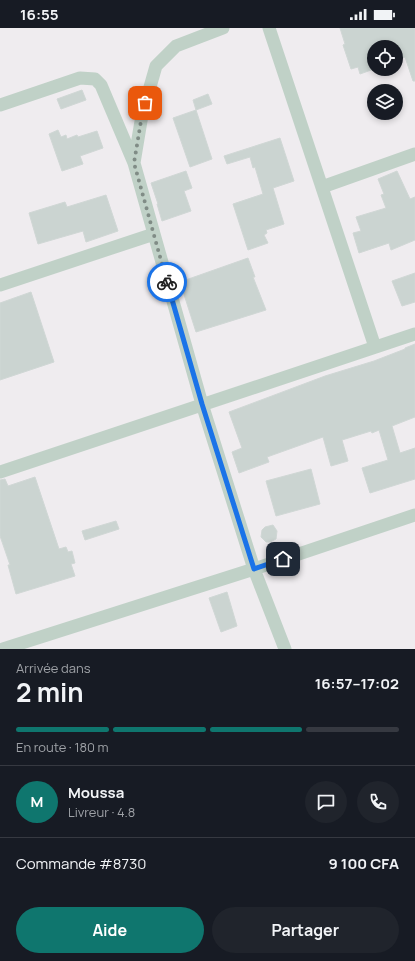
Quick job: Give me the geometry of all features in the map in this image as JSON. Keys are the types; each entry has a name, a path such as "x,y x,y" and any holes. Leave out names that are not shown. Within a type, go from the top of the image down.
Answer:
{"street":[{"path":"134,163 142,115 156,66 176,46 223,28"},
{"path":"269,28 375,348"},
{"path":"0,106 80,78 95,79 101,85 134,163 202,404 254,569 285,649"},
{"path":"322,187 415,154"},
{"path":"0,285 154,234"},
{"path":"0,472 415,334"},
{"path":"1,649 254,569 415,515"}],"building":[{"path":"340,28 415,28 415,81 413,81 405,57 403,58 403,40 367,40 367,72 360,74 358,67 351,69 343,45 345,44"},
{"path":"82,90 86,100 61,109 57,99"},
{"path":"208,94 212,104 196,110 193,100"},
{"path":"196,110 212,159 190,167 173,118"},
{"path":"58,130 61,137 66,135 67,139 77,135 78,137 97,131 103,148 80,156 83,164 62,171 49,134"},
{"path":"280,138 294,181 273,188 284,224 266,230 267,233 264,235 268,243 248,250 233,204 263,194 255,167 253,168 250,157 227,164 224,156"},
{"path":"186,171 192,188 184,191 191,211 162,221 151,183"},
{"path":"397,171 410,199 415,197 415,240 391,250 389,243 359,253 353,233 361,231 356,217 386,208 381,195 384,194 378,179"},
{"path":"106,195 118,231 86,242 83,231 38,244 29,213 65,202 67,207"},
{"path":"248,258 255,277 253,277 266,310 196,332 180,282"},
{"path":"415,273 415,302 402,306 392,281"},
{"path":"31,292 54,362 0,380 0,303"},
{"path":"415,344 415,417 392,426 400,453 415,448 415,479 370,493 362,468 388,460 379,430 342,440 348,461 331,466 323,437 267,457 269,462 239,473 232,452 242,448 229,412 325,376 374,361"},
{"path":"311,469 320,504 276,516 266,481"},
{"path":"35,477 59,549 66,547 68,552 72,551 75,563 71,564 75,576 16,594 8,565 10,565 0,536 0,480 5,479 8,486"},
{"path":"116,521 119,529 85,540 82,531"},
{"path":"273,525 277,531 276,539 266,542 261,537 262,530 265,527"},
{"path":"227,592 237,626 221,632 209,598"}],"way so far":[{"path":"145,103 134,163 167,282"}],"route":[{"path":"167,282 202,404 254,569 283,559"}]}
